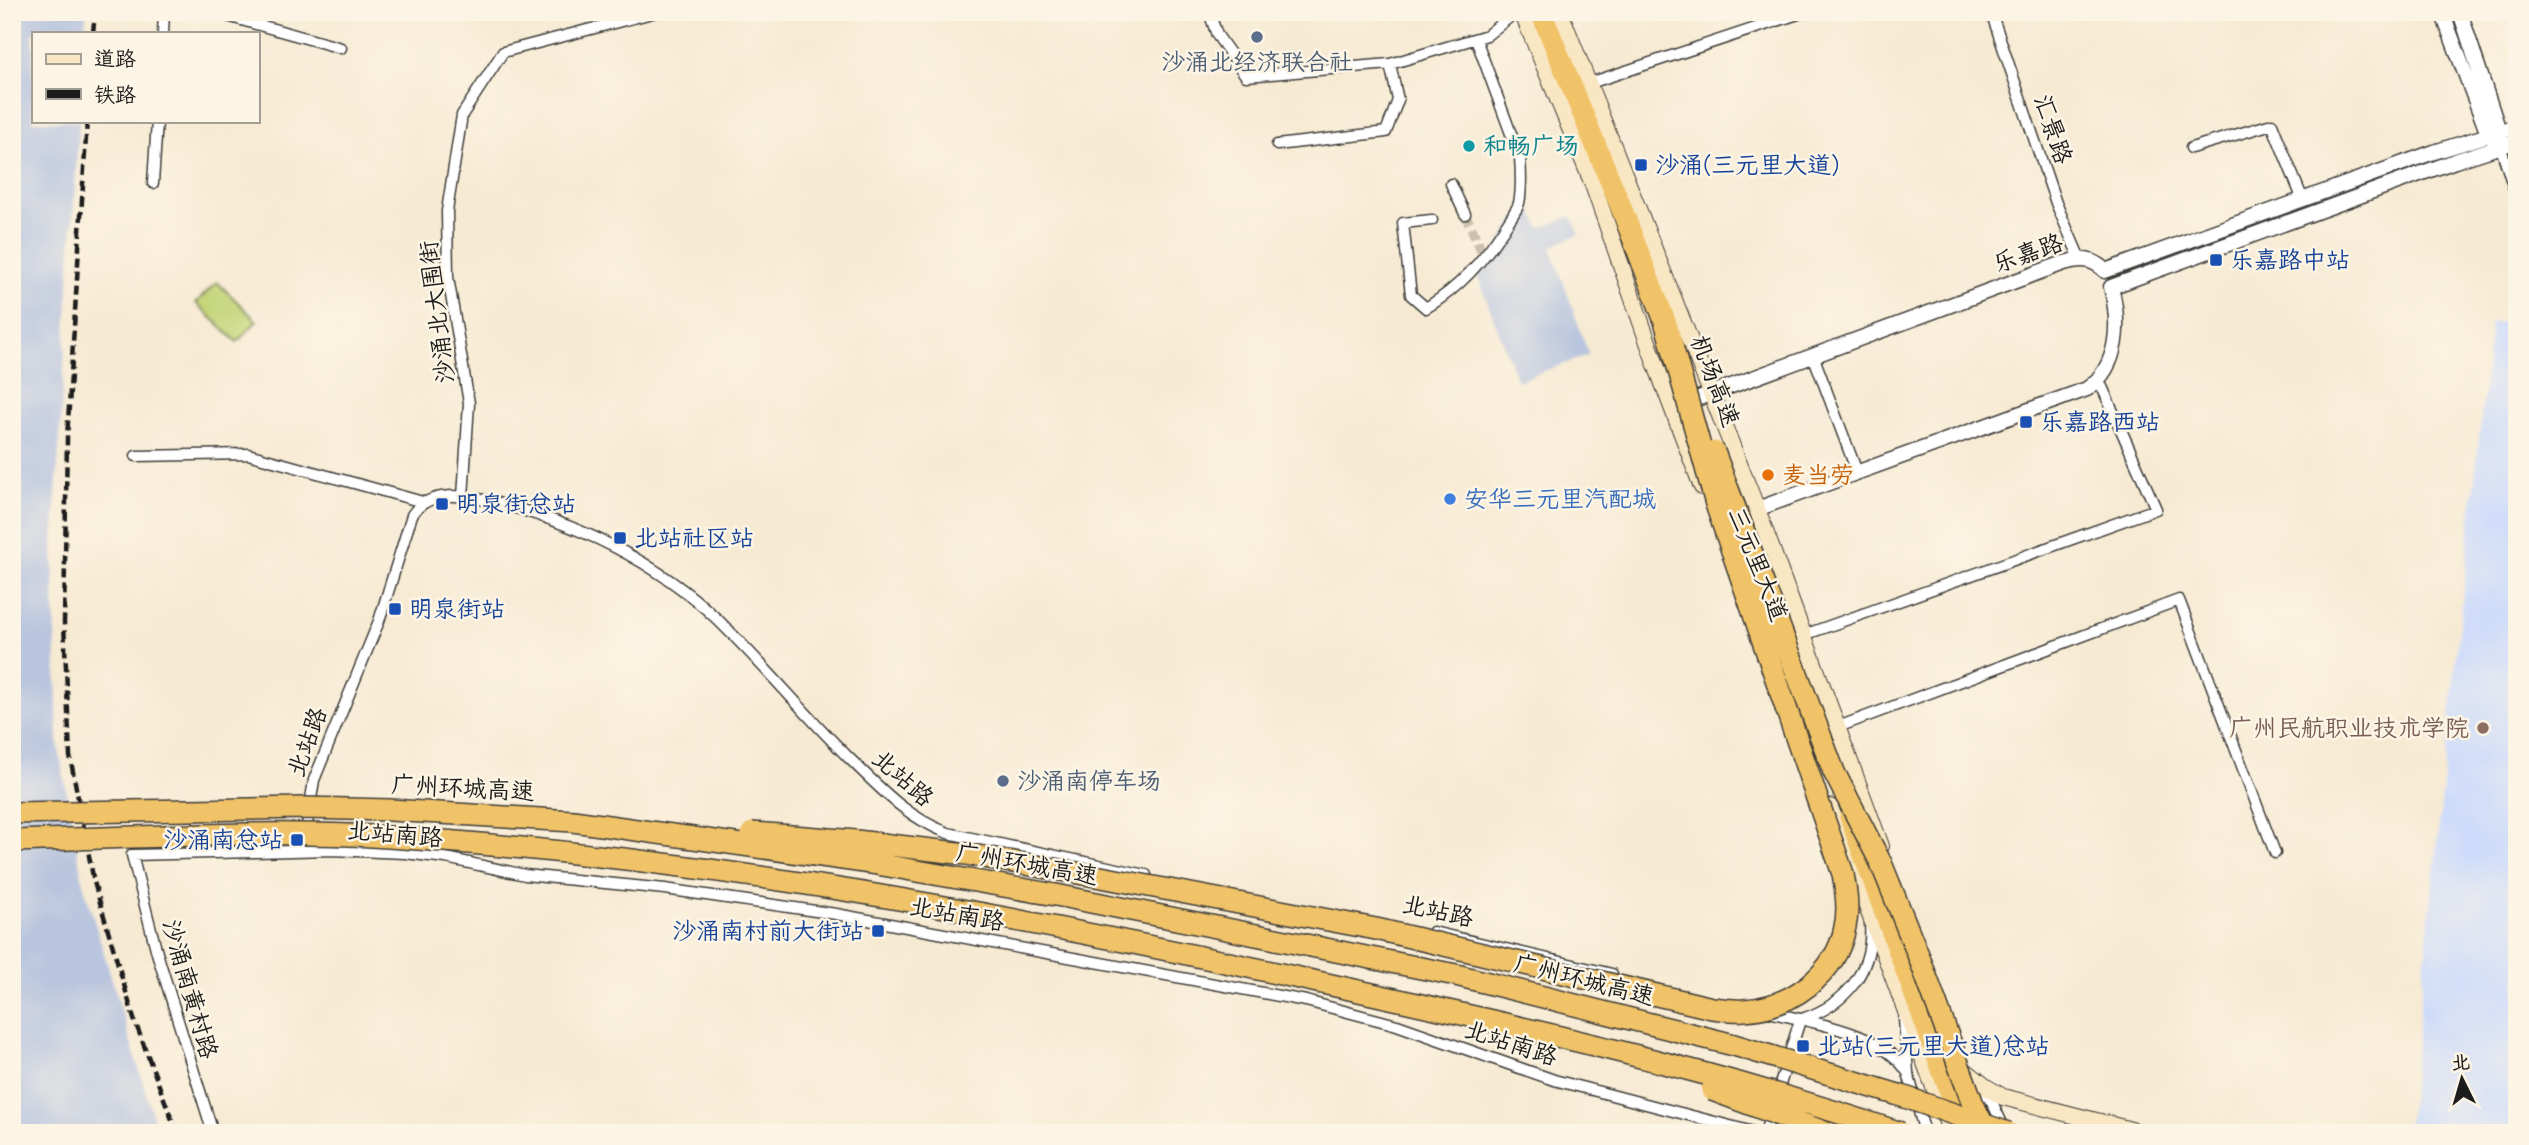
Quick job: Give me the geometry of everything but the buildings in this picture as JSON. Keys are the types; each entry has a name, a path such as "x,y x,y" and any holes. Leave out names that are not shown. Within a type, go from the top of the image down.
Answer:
{"highway":[{"name":"机场高速","path":"1541,12 1665,321 1683,346 1733,500 1834,772"},
{"path":"573,821 816,837 966,853 1376,929 1465,948 1699,1006 1746,1010 1775,1004 1810,984 1833,957 1846,925 1845,888 1835,850 1716,504 1683,346"},
{"path":"1834,772 1965,1133"},
{"path":"1834,772 1881,863 1986,1133"},
{"name":"广州环城高速","path":"12,813 304,808 390,810 573,821 910,870 1056,895 1456,975 1734,1045 1902,1096 2007,1133"},
{"path":"12,841 304,834 387,837 669,864 864,894 1244,966 1534,1030 1698,1072 1901,1133"},
{"path":"1534,1030 1728,1095 1827,1133"}],"main road":[{"name":"三元里大道","path":"1522,12 1592,182 1672,408 1868,904 1951,1133"},
{"name":"三元里大道","path":"1560,12 1590,83 1683,346 1712,392 1757,509 1986,1133"},
{"path":"1962,1068 2003,1097 2143,1133"}],"street":[{"path":"163,32 164,12"},
{"path":"213,12 341,48"},
{"name":"沙涌北大围街","path":"463,497 469,403 448,277 447,211 462,115 503,52 656,12"},
{"path":"1209,12 1217,34 1246,76 1390,64 1487,35 1516,12"},
{"path":"1590,83 1804,12"},
{"name":"汇景路","path":"1992,12 2056,203 2080,259"},
{"path":"2442,12 2496,137"},
{"path":"2460,12 2496,137 2517,198"},
{"path":"1432,220 1403,223 1410,295 1426,308 1448,294 1485,258 1519,204 1522,176 1520,158 1476,39"},
{"path":"1277,145 1387,132 1398,100 1390,64"},
{"path":"153,183 157,122"},
{"path":"2191,148 2272,124 2303,200"},
{"path":"2110,287 2496,137 2517,126"},
{"path":"1757,509 2072,395 2099,380 2111,356 2117,323 2105,271 2303,200 2496,137 2517,141"},
{"path":"1451,184 1465,214"},
{"name":"乐嘉路","path":"1672,408 2080,259 2097,263 2105,271"},
{"path":"1654,360 1661,365 1683,361 1689,356 1683,346"},
{"path":"1813,355 1857,472"},
{"path":"1804,635 2156,509 2099,380"},
{"path":"136,456 248,454 423,502"},
{"name":"北站路","path":"303,850 314,780 379,621 412,515 423,502 439,497 463,497 515,508 573,527 625,551 668,579 727,628 831,740 901,808 925,824 948,833 1419,929 1800,1020 1875,1044 1901,1061 1908,1073"},
{"path":"1838,727 2179,600 2275,853"},
{"name":"北站南路","path":"132,855 303,850 405,853 525,876 733,898 836,914 1242,987 1355,1013 1554,1080 1757,1133"},
{"name":"沙涌南黄村路","path":"132,855 157,953 213,1133"},
{"path":"1766,1133 1800,1020 1827,1009 1858,980 1870,943 1868,904"},
{"path":"1902,999 1908,1073 1925,1133"},
{"path":"1962,1068 1992,1102 2007,1133"}],"shaded area":[{"path":"12,12 86,12 85,32 32,32 32,122 79,122 53,546 58,743 83,883 158,1133 12,1133"},
{"path":"1527,201 1540,228 1572,216 1579,234 1551,247 1589,355 1517,381 1478,276"},
{"name":"广州民航职业技术学院","path":"2491,322 2517,323 2517,1133 2407,1133"}],"green space":[{"path":"217,282 257,321 237,342 196,303"}],"tunnel":[{"path":"1465,214 1485,258"}],"railway":[{"path":"93,32 95,12"},
{"path":"87,122 67,438 64,623 70,756 94,882 134,1019 177,1133"}],"place":[{"name":"沙涌北经济联合社","path":"1257,37"},
{"name":"和畅广场","path":"1469,146"},
{"name":"沙涌(三元里大道)","path":"1641,165"},
{"name":"乐嘉路中站","path":"2216,260"},
{"name":"乐嘉路西站","path":"2026,422"},
{"name":"麦当劳","path":"1768,475"},
{"name":"安华三元里汽配城","path":"1450,499"},
{"name":"明泉街总站","path":"442,504"},
{"name":"北站社区站","path":"620,538"},
{"name":"明泉街站","path":"395,609"},
{"name":"广州民航职业技术学院","path":"2483,728"},
{"name":"沙涌南停车场","path":"1003,781"},
{"name":"沙涌南总站","path":"297,840"},
{"name":"沙涌南村前大街站","path":"878,931"},
{"name":"北站(三元里大道)总站","path":"1803,1046"}]}
